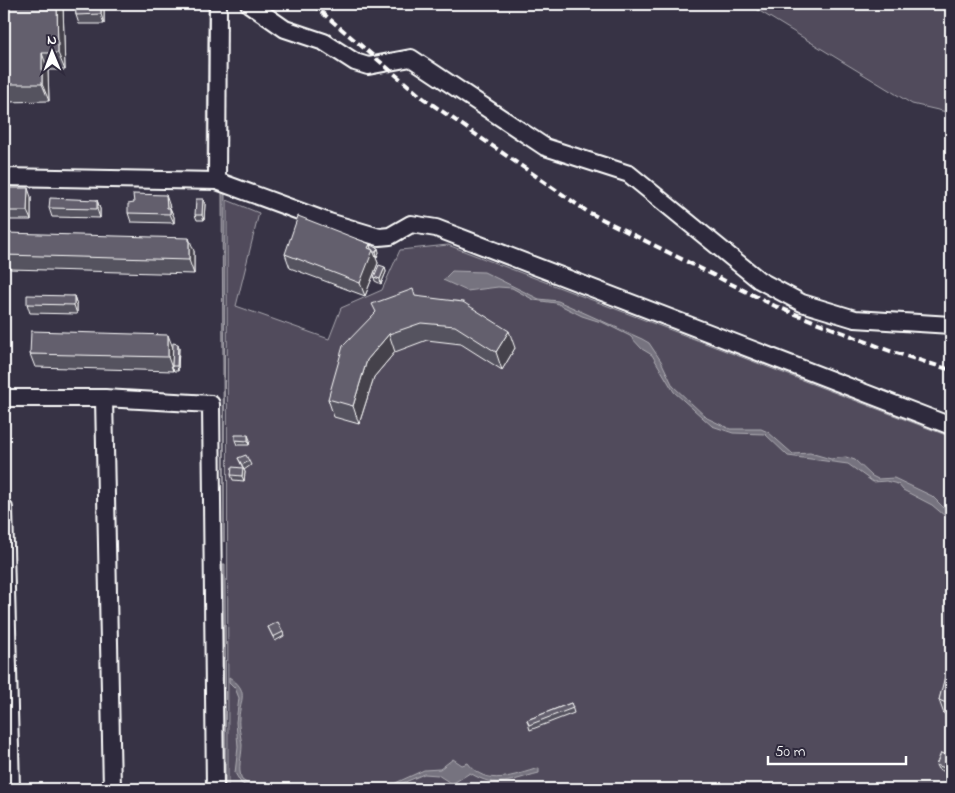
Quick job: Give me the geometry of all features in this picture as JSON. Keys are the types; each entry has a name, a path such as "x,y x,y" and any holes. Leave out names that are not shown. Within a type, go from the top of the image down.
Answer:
{"street":[{"path":"217,181 218,4"},
{"path":"249,4 285,29 324,42 355,62 368,66 411,58 546,147 629,174 759,280 802,303 855,319 951,325"},
{"path":"4,177 217,181 329,222 379,237 390,236 411,224 436,228 951,426"},
{"path":"4,398 104,398 211,404 215,789"},
{"path":"104,398 112,789"},
{"path":"4,508 11,789"}],"shaded area":[{"path":"748,4 951,4 951,113 912,104"},
{"path":"208,9 215,9 211,169 207,169"},
{"path":"222,193 225,194 224,542"},
{"path":"227,200 259,213 236,306 329,339 341,308 382,290 400,250 448,245 951,437 951,789 228,789"},
{"path":"452,271 484,272 539,299 558,301 642,339 649,343 661,361 673,386 707,418 730,429 761,429 768,432 793,454 810,453 831,459 846,457 855,460 872,476 878,479 894,478 932,496 951,515 951,521 932,505 903,490 898,484 886,481 873,482 848,464 788,456 765,434 733,433 712,426 674,392 652,355 642,349 630,336 556,303 534,300 512,288 498,287 467,291 443,280"},
{"path":"223,564 225,564 226,789 224,789"},
{"path":"229,677 236,682 242,691 239,721 242,745 240,771 242,780 253,787 251,789 241,783 235,773 238,747 236,722 239,698 235,688 229,682"},
{"path":"453,759 462,765 468,763 475,771 492,777 501,778 539,768 539,773 512,781 496,782 470,773 452,784 438,775 424,774 389,789 367,789 389,786 424,770 440,769"}],"building":[{"path":"4,4 57,4 58,53 42,53 42,84 4,84"},
{"path":"75,4 101,4 101,14 76,15"},
{"path":"7,188 28,188 27,211 7,211"},
{"path":"133,194 166,195 167,208 170,208 170,214 128,213 128,204 134,203"},
{"path":"50,198 97,200 97,209 49,208"},
{"path":"196,199 203,199 202,215 195,215"},
{"path":"298,216 370,244 368,248 373,250 360,283 285,254"},
{"path":"6,233 189,238 189,260 5,255"},
{"path":"370,245 378,248 376,252 373,252"},
{"path":"379,265 385,267 380,279 374,277"},
{"path":"413,289 415,296 463,302 509,331 496,352 455,326 421,323 389,334 367,360 353,406 328,399 343,346 376,312 372,304"},
{"path":"27,295 74,296 74,305 27,304"},
{"path":"31,331 168,335 168,357 30,354"},
{"path":"173,343 178,344 177,366 172,366"},
{"path":"235,435 248,435 248,441 235,440"},
{"path":"246,455 249,461 242,465 238,458"},
{"path":"232,467 243,468 242,476 231,475"},
{"path":"278,622 283,632 273,637 268,627"},
{"path":"951,660 951,705 939,700 947,668"},
{"path":"571,703 573,708 529,725 527,720"},
{"path":"941,753 951,757 951,770 936,765"},
{"path":"429,785 448,786 448,789 429,789"},
{"path":"767,785 778,785 778,789 767,789"}],"railway":[{"path":"312,4 423,98 588,212 775,306 890,351 951,370"}]}
